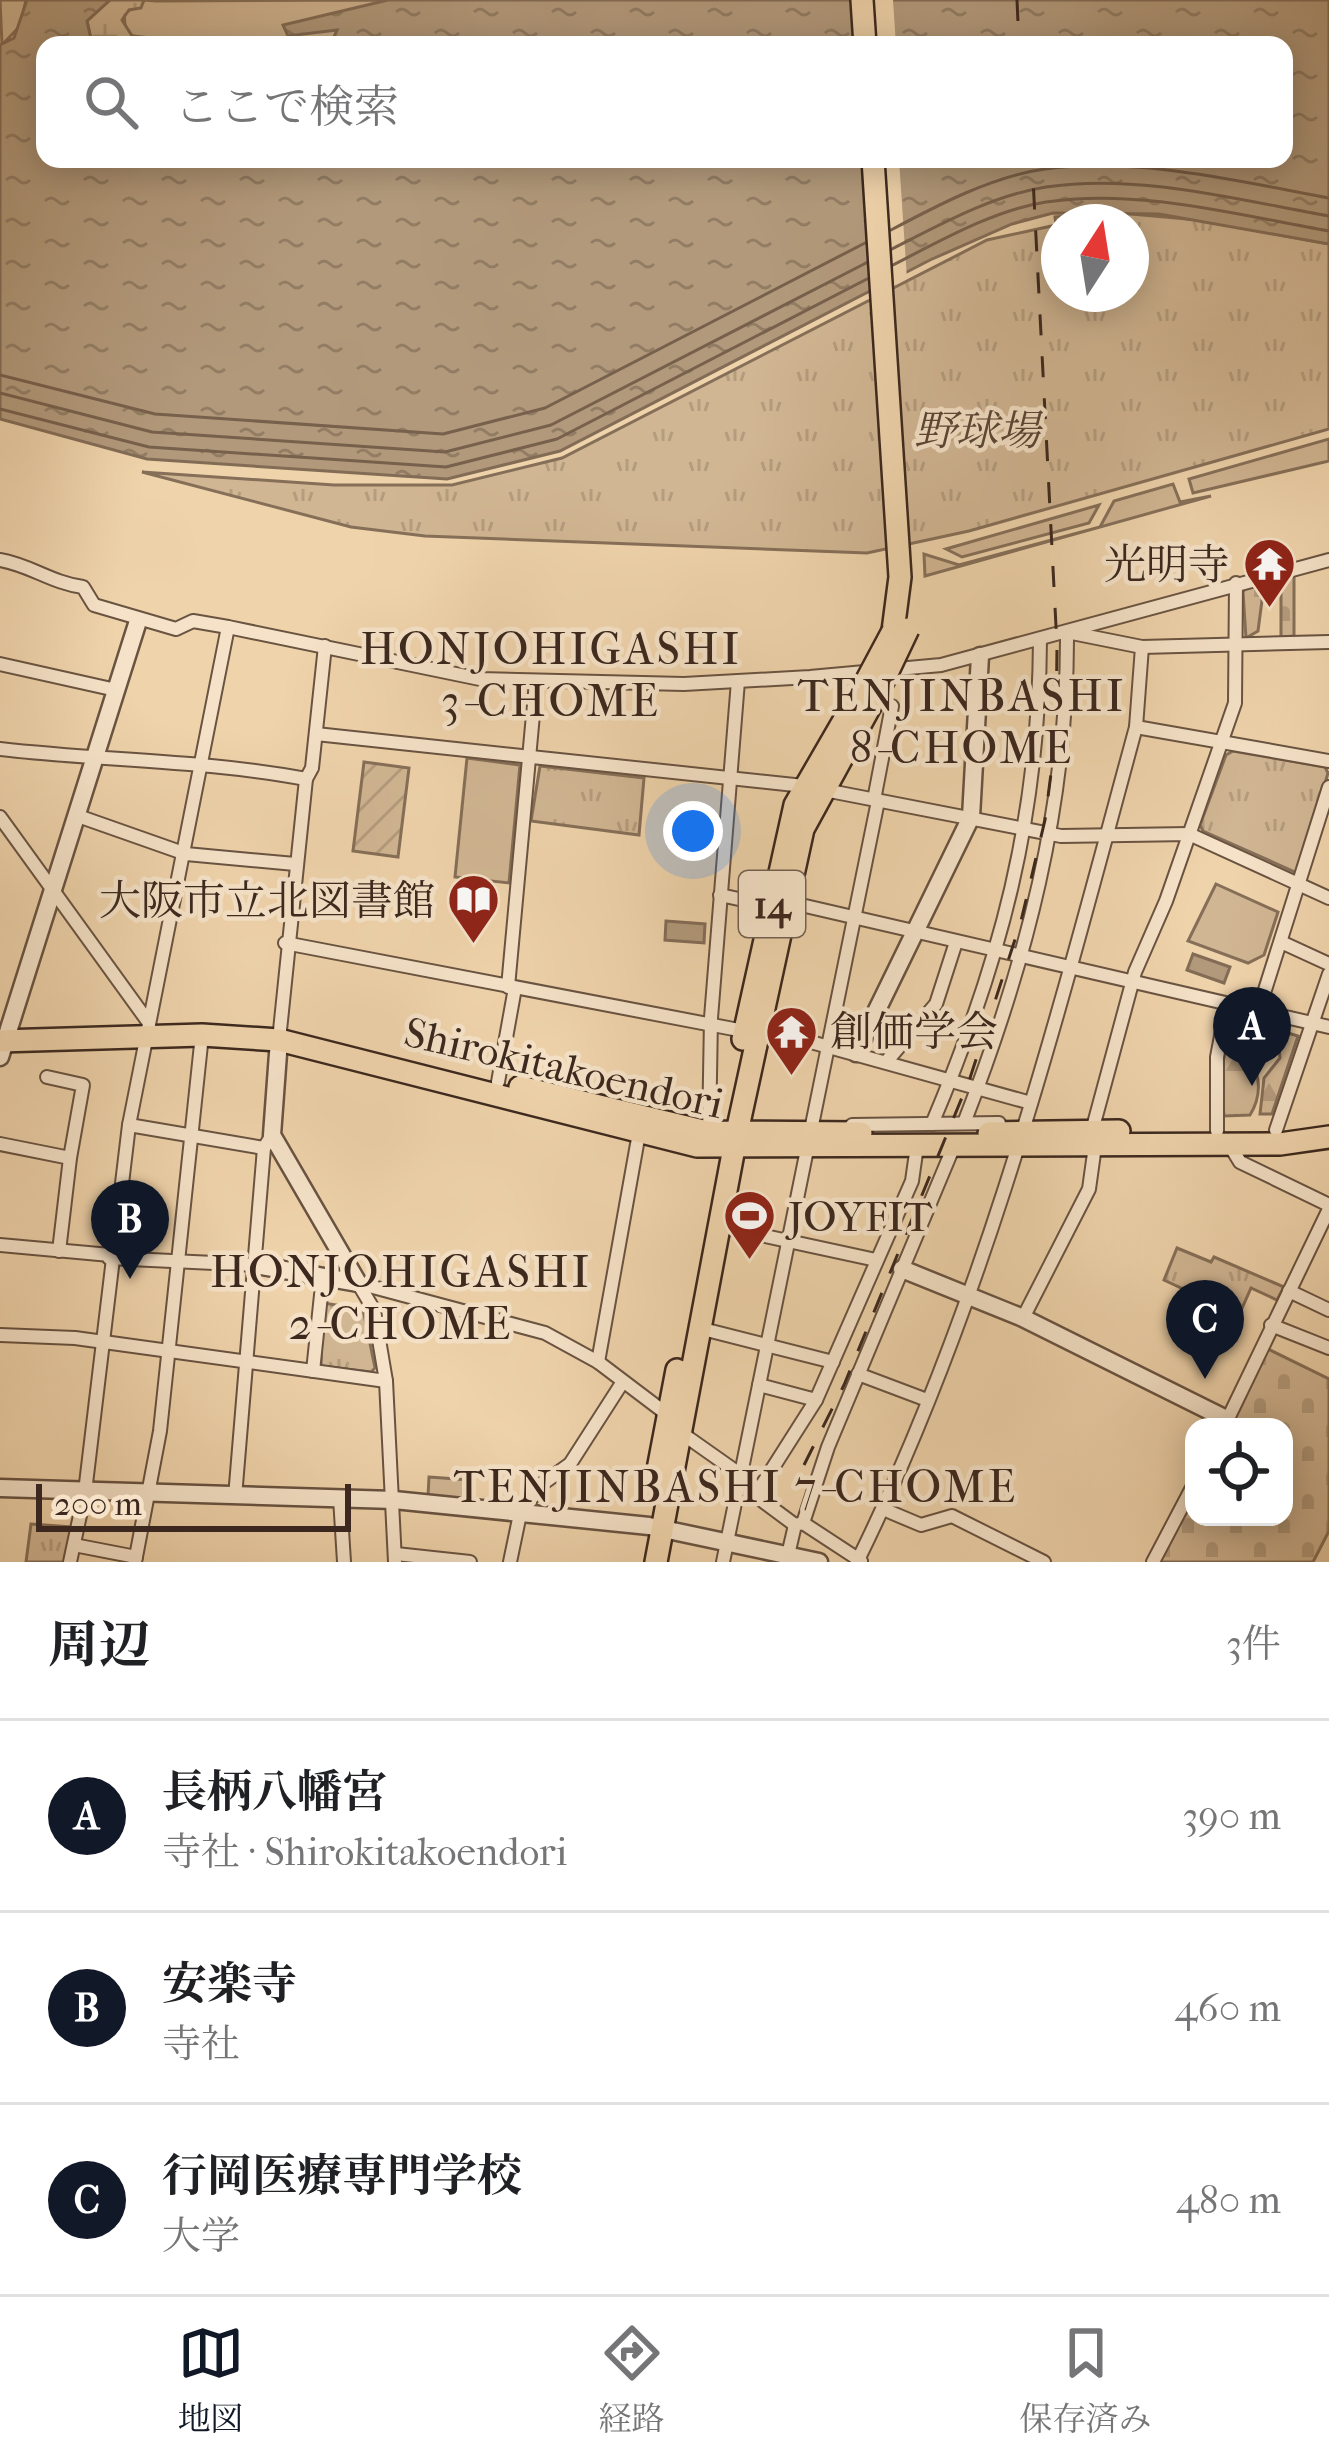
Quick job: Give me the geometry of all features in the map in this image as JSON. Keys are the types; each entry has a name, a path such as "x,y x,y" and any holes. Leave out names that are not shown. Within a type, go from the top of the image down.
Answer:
{"main road":[{"path":"862,0 864,36"},
{"path":"876,0 878,36"},
{"name":"14","path":"873,168 906,600"},
{"name":"14","path":"656,1562 656,1527 725,1138 780,904 812,788 877,696 906,600 886,168"},
{"name":"Shirokitakoendori","path":"147,1030 202,1036 279,1033 639,1133 725,1138 1329,1137"},
{"name":"Shirokitakoendori","path":"3,1038 147,1030 279,1033 725,1138"},
{"name":"Shirokitakoendori","path":"1223,1137 1329,1123"},
{"name":"14","path":"674,1424 719,1226 725,1138"},
{"name":"14","path":"642,1562 656,1527"}],"street":[{"path":"0,560 27,566 46,580 82,587 94,605 138,621 176,628 193,621 480,679 536,682 738,681 941,665 1329,560"},
{"path":"1023,1318 1089,1189 1093,1138 1133,982 1235,703 1236,583"},
{"path":"3,1038 138,621"},
{"path":"70,1562 85,1492 109,1256 129,1126 228,627"},
{"path":"1067,632 1142,647 1329,642"},
{"path":"932,1124 1039,832 1066,735 1067,632"},
{"path":"964,1124 1020,958 1039,832 1040,640"},
{"path":"235,1497 285,943 325,646"},
{"path":"916,1154 912,1181 816,1400 760,1488 760,1499 859,1561 927,1400 1022,1138 1136,728 1142,647"},
{"path":"856,1053 971,818 980,656"},
{"path":"0,664 116,690"},
{"path":"725,1138 711,1024 726,782 738,681"},
{"path":"498,1082 512,988 536,682"},
{"path":"723,1562 815,1138 876,800 877,696"},
{"path":"1136,728 1329,761"},
{"path":"316,734 812,788 1039,832 1189,835 1329,898"},
{"path":"0,749 95,761 204,763 309,774"},
{"path":"1258,1012 1329,788"},
{"path":"78,815 186,854 295,864"},
{"path":"0,817 147,1030"},
{"path":"720,895 854,918 1329,1027"},
{"path":"886,1062 936,1004 956,942"},
{"path":"1281,942 1329,964"},
{"path":"285,943 829,1044 1030,1103"},
{"path":"1276,1130 1328,983"},
{"path":"1226,1418 1329,1207 1240,1162 1223,1137 1217,1057 1228,1005"},
{"path":"74,1545 136,1559 152,1494 202,1036"},
{"path":"47,1077 83,1085 59,1251"},
{"path":"815,1138 865,1123 964,1124 1022,1138"},
{"path":"129,1126 268,1142"},
{"path":"598,1362 639,1133"},
{"path":"815,1138 861,1155 995,1154 1022,1138"},
{"path":"268,1142 374,1310 386,1381 396,1558 470,1562"},
{"path":"0,1144 70,1158"},
{"path":"788,1555 951,1153"},
{"path":"719,1226 876,1260"},
{"path":"0,1245 256,1265 358,1283 545,1334 598,1362 741,1478 760,1488"},
{"path":"902,1270 1023,1318 1216,1418"},
{"path":"313,1371 323,1276"},
{"path":"1289,1291 1329,1310"},
{"path":"1271,1325 1329,1348"},
{"path":"699,1328 833,1362"},
{"path":"0,1336 170,1350 386,1381"},
{"path":"858,1374 927,1400"},
{"path":"510,1562 520,1514 542,1484 570,1464 622,1383"},
{"path":"760,1385 816,1400"},
{"path":"0,1488 394,1501 656,1527 819,1562"},
{"path":"340,1498 344,1562"},
{"path":"1153,1562 1185,1501"},
{"path":"883,1510 921,1525 952,1516 1044,1562"}],"green space":[{"path":"0,0 26,0 20,26 2,45"},
{"path":"110,0 144,0 141,8 129,10 122,20 132,36 90,36 87,21"},
{"path":"144,0 388,0 295,31 337,30 335,36 134,36 126,35 124,14"},
{"name":"野球場","path":"1149,216 1329,244 1329,429 969,531 867,553 425,536 351,527 142,472 334,485 452,485 562,458 987,240 1041,228 1041,312 1149,312"},
{"path":"1329,439 1329,461 1193,493 1189,479"},
{"path":"1173,484 1180,502 1211,496 925,576 924,554 959,565 1100,527 1114,501"},
{"path":"1099,505 1089,523 962,557 946,549"},
{"path":"1294,576 1294,636 1281,637 1281,586 1264,585 1258,631 1246,638 1246,587"},
{"path":"1233,751 1325,767 1328,773 1300,870 1295,872 1203,831 1200,825 1226,755"},
{"path":"467,758 520,765 509,883 455,877"},
{"path":"364,762 409,768 398,857 353,851"},
{"path":"540,766 644,778 639,835 531,821"},
{"path":"1216,884 1278,912 1264,955 1248,963 1188,941"},
{"path":"1234,1017 1298,1036 1272,1114 1260,1114 1264,1078 1280,1058 1278,1036 1267,1031 1258,1035 1251,1056 1258,1085 1250,1115 1224,1116 1220,1073"},
{"path":"1177,1248 1211,1262 1214,1257 1284,1287 1277,1300 1251,1288 1239,1315 1164,1280"},
{"path":"323,1303 363,1309 375,1368 371,1372 321,1366"},
{"path":"1268,1349 1329,1379 1329,1531 1313,1562 1156,1562 1185,1507 1185,1526 1293,1526 1293,1418 1232,1418"},
{"path":"429,1477 470,1480 469,1500 428,1496"},
{"path":"31,1524 74,1527 66,1562 26,1562"}],"water":[{"path":"27,0 110,0 87,21 90,36 36,36 36,168 1293,168 1293,36 335,36 337,30 288,36 283,25 388,0 1329,0 1329,244 1149,214 1149,204 1041,204 1041,216 930,260 560,451 447,479 147,459 0,419 0,45 14,38"},
{"path":"666,921 705,924 704,943 665,940"},
{"path":"1193,954 1230,967 1224,983 1187,970"}],"pier":[{"path":"850,0 893,0 895,36 852,36"},
{"path":"868,168 900,168 907,279 875,295"}],"railway":[{"path":"1017,0 1019,36"},
{"path":"804,1465 844,1385 970,1078 1021,921 1045,820 1056,735 1057,646 1032,168"}],"place":[{"name":"光明寺","path":"1269,610"},
{"name":"大阪市立北図書館","path":"474,946"},
{"name":"創価学会","path":"791,1077"},
{"name":"長柄八幡宮","path":"1252,1086"},
{"name":"JOYFIT","path":"749,1262"},
{"name":"安楽寺","path":"130,1279"},
{"name":"行岡医療専門学校","path":"1205,1379"}],"district":[{"name":"HONJOHIGASHI 3-CHOME","path":"551,674"},
{"name":"TENJINBASHI 8-CHOME","path":"962,721"},
{"name":"HONJOHIGASHI 2-CHOME","path":"401,1297"},
{"name":"TENJINBASHI 7-CHOME","path":"736,1486"}]}
